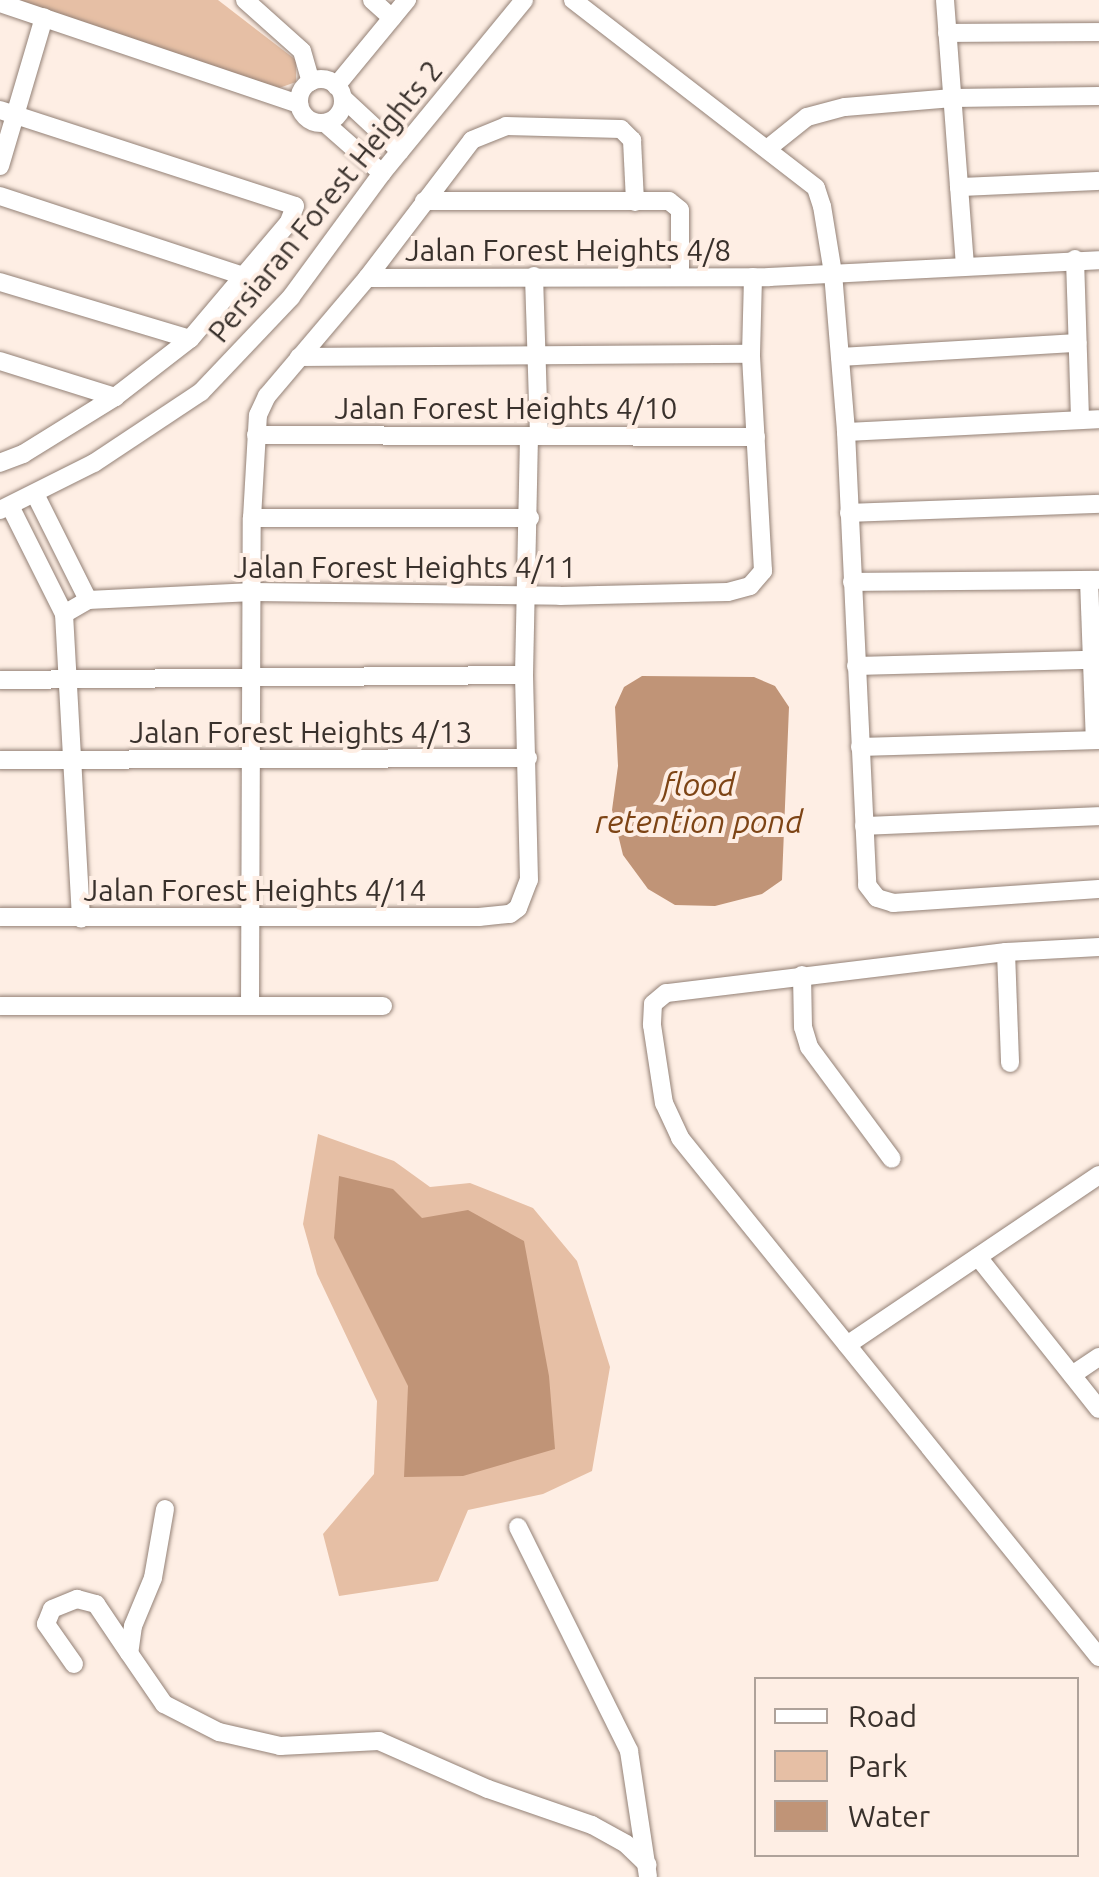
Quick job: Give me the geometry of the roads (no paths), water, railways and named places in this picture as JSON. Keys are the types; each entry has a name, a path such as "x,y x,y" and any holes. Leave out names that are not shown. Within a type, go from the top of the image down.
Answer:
{"street":[{"path":"246,0 302,51 312,82"},
{"path":"372,0 392,18"},
{"path":"325,123 341,111 340,92 407,0"},
{"name":"Persiaran Forest Heights 2","path":"5,508 36,496 169,418 201,392 291,297 382,173 524,0"},
{"path":"574,0 816,188 833,273 846,432 867,885 876,898 894,903 1099,889"},
{"path":"946,0 965,266"},
{"path":"0,4 300,104 311,121 325,123 382,173"},
{"path":"0,166 8,112 44,17"},
{"path":"947,33 1099,32"},
{"path":"300,104 302,92 312,82 324,80 400,151"},
{"path":"767,149 807,117 892,101 1096,100"},
{"path":"0,464 115,398 190,339 289,222 295,206 8,112"},
{"path":"250,1006 252,518 258,415 268,396 367,278 472,140 506,126 621,130 632,140 635,202"},
{"path":"958,188 1099,181"},
{"path":"0,196 244,276"},
{"path":"424,201 669,201 680,210 680,275"},
{"path":"846,432 1093,421 1078,342 1075,259"},
{"name":"Jalan Forest Heights 4/8","path":"367,278 761,277 1075,259 1098,261"},
{"path":"528,758 524,675 537,358 534,276"},
{"path":"756,437 751,354 761,277"},
{"path":"0,282 190,339"},
{"path":"840,358 1078,342"},
{"path":"299,358 751,354"},
{"path":"0,361 115,398"},
{"name":"Jalan Forest Heights 4/10","path":"256,435 756,437"},
{"name":"Jalan Forest Heights 4/11","path":"64,614 88,600 253,592 528,596 728,592 750,586 763,570 756,437"},
{"path":"0,447 23,454"},
{"path":"36,496 88,600"},
{"path":"849,513 1099,504"},
{"path":"5,508 64,614 80,919"},
{"path":"252,518 530,518"},
{"path":"852,582 1094,580 1092,660 1097,740 860,747"},
{"path":"856,666 1092,660"},
{"path":"0,680 524,675"},
{"name":"Jalan Forest Heights 4/13","path":"0,760 528,758"},
{"name":"Jalan Forest Heights 4/14","path":"0,917 248,919 510,914 526,898 529,880 528,758"},
{"path":"864,826 1099,816"},
{"path":"1099,947 1006,952 666,994 653,1004 652,1026 664,1102 680,1138 1099,1657"},
{"path":"1006,952 1010,1064"},
{"path":"802,975 803,1026 809,1047 892,1159"},
{"path":"0,1006 383,1006"},
{"path":"846,1345 1099,1176"},
{"path":"978,1257 1099,1409"},
{"path":"1072,1375 1099,1358"},
{"path":"129,1653 132,1626 152,1578 165,1509"},
{"path":"518,1526 629,1752 648,1871"},
{"path":"74,1664 46,1624 52,1609 77,1599 96,1604 164,1704 219,1732 280,1746 379,1741 488,1789 592,1825 626,1844 648,1871"}],"water":[{"name":"flood retention pond","path":"642,676 754,677 775,686 789,707 782,880 762,894 715,906 675,905 648,889 623,855 612,810 618,766 615,707 624,687"},
{"path":"339,1176 393,1189 422,1218 468,1210 524,1241 549,1376 555,1449 463,1476 404,1477 408,1386 334,1238"}]}
